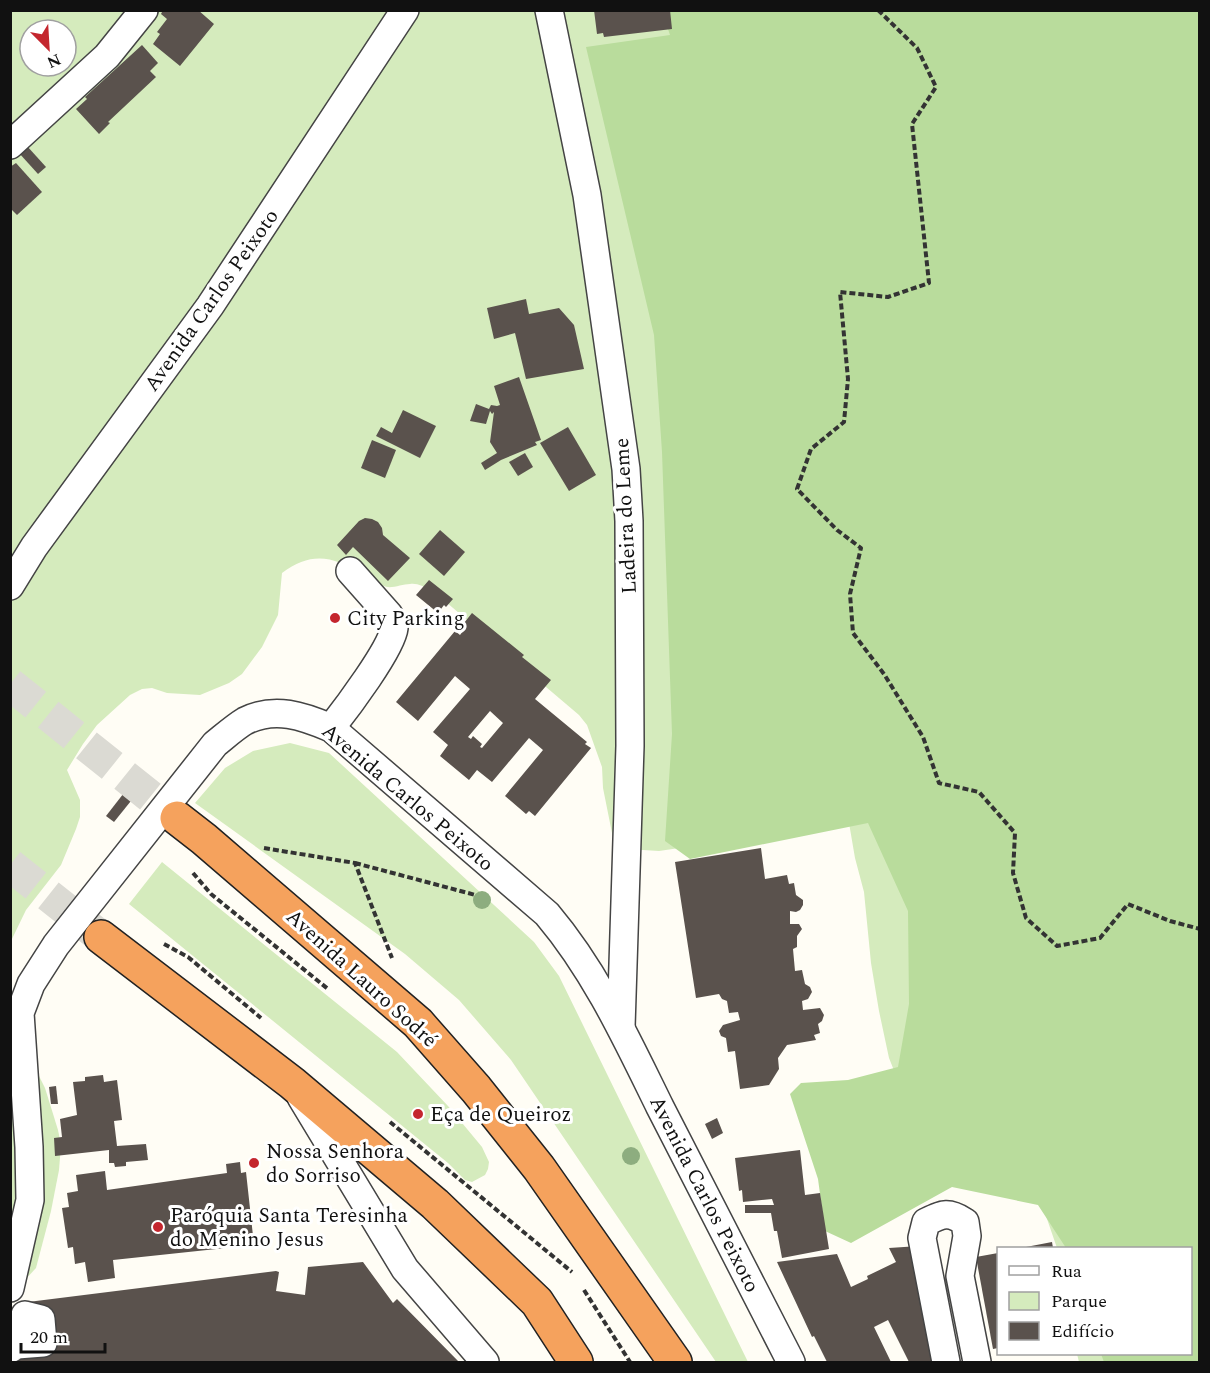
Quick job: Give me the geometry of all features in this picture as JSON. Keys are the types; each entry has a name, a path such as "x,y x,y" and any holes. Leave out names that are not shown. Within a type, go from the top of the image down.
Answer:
{"highway":[{"name":"Avenida Lauro Sodré","path":"177,818 418,1023 476,1089 539,1168 675,1362"},
{"path":"101,938 292,1083 435,1204 537,1302 576,1362"}],"street":[{"path":"10,146 107,56 144,10"},
{"name":"Avenida Carlos Peixoto","path":"10,586 34,547 210,306 405,10"},
{"name":"Ladeira do Leme","path":"549,10 587,195 627,479 630,746 621,1029"},
{"path":"332,728 382,655 394,630 394,622 389,615 350,571"},
{"name":"Avenida Carlos Peixoto","path":"20,1325 24,1194 20,1013 31,984 56,945 215,744 245,721 270,712 294,714 332,728 547,915 567,938 621,1029 791,1362"},
{"path":"292,1083 405,1269 485,1362"},
{"path":"946,1362 922,1238 926,1222 943,1214 956,1216 965,1222 968,1236 960,1276 977,1362"}],"path":[{"path":"878,10 917,48 936,87 912,124 929,283 888,297 840,292 848,379 844,422 811,449 797,489 837,530 861,548 850,594 853,633 884,674 923,737 939,783 978,792 1015,833 1013,873 1026,918 1058,946 1100,938 1128,904 1170,921 1200,929"},
{"path":"262,848 355,863 491,899"},
{"path":"355,863 392,959"},
{"path":"189,868 211,894 329,990"},
{"path":"561,1255 573,1272"},
{"path":"579,1282 630,1362"}],"green space":[{"path":"11,11 1199,11 1199,1362 1079,1362 1077,1355 1192,1355 1192,1247 1057,1247 1046,1216 1034,1198 895,1073 889,1058 879,1011 871,963 864,892 849,823 659,851 627,849 613,838 603,788 602,767 587,725 579,715 446,602 420,585 387,587 342,563 322,558 303,561 282,573 278,615 262,647 242,674 229,683 200,695 167,693 152,688 142,689 130,695 97,725 67,770 80,800 80,817 61,865 26,910 11,941"},
{"path":"662,11 1199,11 1199,1362 1104,1362 1101,1355 1192,1355 1192,1247 1065,1247 1038,1205 952,1187 851,1243 825,1231 818,1179 790,1094 801,1083 848,1080 898,1067 909,1004 908,911 868,823 690,859 665,841 672,734 662,452 654,335 586,47 670,35"},
{"path":"290,743 329,753 534,942 559,976 748,1362 716,1362 511,1060 459,1000 405,954 195,803 225,768 253,751"},
{"path":"162,862 397,1052 448,1106 482,1147 489,1162 485,1175 472,1182 465,1180 448,1163 129,904"},
{"path":"36,1070 45,1088 58,1130 61,1145 59,1170 36,1268 11,1295 11,1075"}],"building":[{"path":"163,10 198,10 214,24 180,66 153,44 160,34 157,32 167,19 161,14"},
{"path":"594,10 670,10 672,29 604,37 603,33 597,34"},
{"path":"142,45 158,63 150,71 156,77 108,122 110,123 99,134 76,109 87,99 85,97"},
{"path":"27,146 46,167 38,174 19,153"},
{"path":"16,163 42,192 17,215 10,208 10,167"},
{"path":"526,299 529,314 559,308 574,325 584,369 526,379 515,333 494,339 487,308"},
{"path":"519,377 541,440 535,442 537,445 501,460 485,470 481,463 497,453 490,442 494,412 492,414 490,411 486,424 470,421 476,404 489,409 491,405 500,405 494,386"},
{"path":"403,410 436,426 420,458 376,436 381,427 392,433"},
{"path":"568,427 596,475 569,491 540,443"},
{"path":"372,440 396,450 385,478 361,468"},
{"path":"525,453 533,467 518,476 509,462"},
{"path":"365,518 378,522 383,535 410,558 388,581 353,547 346,555 337,545 359,521"},
{"path":"440,530 465,552 444,576 419,554"},
{"path":"429,580 453,599 438,613 416,595"},
{"path":"472,613 524,655 522,657 551,680 535,699 587,742 585,744 591,748 535,816 529,811 526,814 505,796 543,750 529,738 492,782 477,770 469,780 440,756 448,745 433,732 470,689 455,676 418,721 396,702 455,631 460,635 463,631 460,628","holes":["490,711 503,723 482,748 480,747 482,744 473,736 471,739 468,737"]},
{"path":"134,780 143,786 114,822 106,816"},
{"path":"761,848 765,879 787,875 789,884 794,883 796,895 803,900 800,910 790,911 790,924 799,924 802,929 797,936 797,947 793,949 795,971 802,970 805,984 812,992 808,999 802,1001 803,1010 820,1008 824,1015 818,1024 820,1033 814,1035 816,1040 787,1045 778,1058 779,1069 769,1085 740,1089 735,1051 728,1052 726,1038 721,1036 719,1031 723,1025 740,1020 738,1012 729,1013 727,1001 719,994 696,998 675,862"},
{"path":"103,1075 104,1082 117,1080 122,1120 114,1121 117,1146 146,1144 148,1160 126,1162 126,1166 115,1167 114,1163 109,1163 109,1150 55,1156 54,1138 62,1137 60,1119 77,1115 73,1082 85,1081 85,1077"},
{"path":"56,1086 58,1104 51,1104 49,1087"},
{"path":"717,1118 723,1133 712,1139 705,1124"},
{"path":"800,1150 805,1195 820,1193 829,1249 782,1258 771,1213 745,1213 745,1205 774,1205 772,1199 743,1202 742,1190 739,1191 735,1158"},
{"name":"Paróquia Santa Teresinha do Menino Jesus","path":"240,1162 241,1173 246,1172 254,1245 113,1260 115,1278 88,1282 85,1262 75,1264 73,1247 68,1248 62,1208 69,1207 67,1193 78,1191 76,1175 105,1171 107,1190 227,1173 226,1164"},
{"path":"1052,1242 1053,1247 1026,1247"},
{"path":"919,1246 933,1362 909,1362 888,1320 874,1327 891,1362 827,1362 814,1336 812,1337 777,1262 837,1254 851,1287 868,1279 867,1276 896,1262 889,1248"},
{"path":"997,1253 997,1348 993,1349 976,1257"},
{"path":"363,1262 393,1303 397,1299 459,1362 10,1362 10,1317 20,1303 276,1271 279,1272 276,1291 305,1295 308,1267"}],"tunnel":[{"path":"10,684 177,818"},
{"path":"10,865 101,937"}],"place":[{"name":"City Parking","path":"335,618"},
{"name":"Eça de Queiroz","path":"418,1114"},
{"name":"Nossa Senhora do Sorriso","path":"254,1163"},
{"name":"Paróquia Santa Teresinha do Menino Jesus","path":"158,1227"}]}
